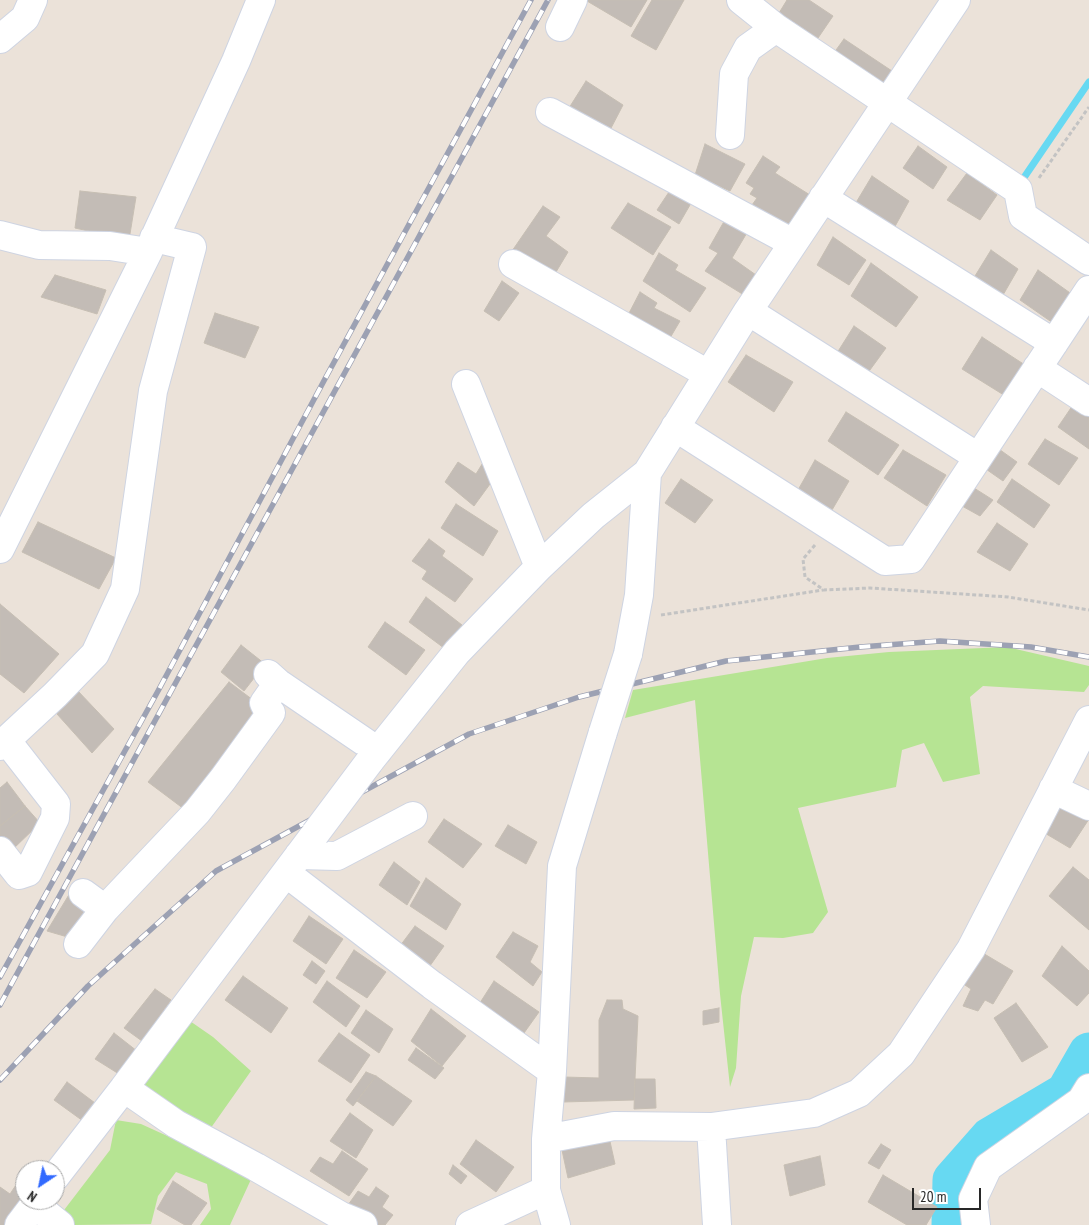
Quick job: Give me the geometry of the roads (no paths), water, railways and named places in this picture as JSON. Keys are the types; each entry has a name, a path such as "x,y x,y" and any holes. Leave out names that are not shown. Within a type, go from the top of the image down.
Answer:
{"street":[{"path":"0,39 25,18 33,0"},
{"path":"0,549 151,245 236,61 261,0"},
{"path":"560,27 573,0"},
{"path":"65,1164 373,757 457,652 593,516 647,473 748,311 956,0"},
{"path":"746,2 776,28 888,101 1018,190 1023,216 1089,261"},
{"path":"730,135 734,74 748,48 776,28"},
{"path":"550,112 793,243"},
{"path":"823,198 1054,343"},
{"path":"0,235 39,245 192,247 153,391 125,589 95,654 4,743 56,804 56,818 28,872 19,875 0,851"},
{"path":"513,264 708,374"},
{"path":"674,427 885,561 911,559 1089,290"},
{"path":"748,311 978,457"},
{"path":"1037,368 1089,402"},
{"path":"466,384 540,567"},
{"path":"556,1225 546,1190 546,1139 552,1072 562,866 628,654 639,595 647,473"},
{"path":"78,944 105,909 191,819 271,714 266,709 264,703 273,678 373,757"},
{"path":"546,1139 614,1126 712,1127 814,1113 859,1093 901,1054 971,949 1089,720"},
{"path":"1053,789 1089,806"},
{"path":"300,854 337,856 413,816"},
{"path":"300,854 432,985 552,1072"},
{"path":"83,893 105,909"},
{"path":"124,1088 176,1124 341,1216 363,1225"},
{"path":"976,1225 973,1199 988,1167 1081,1101 1089,1088"},
{"path":"712,1127 717,1225"},
{"path":"470,1225 546,1190"},
{"path":"30,1210 60,1225"}],"waterway":[{"path":"1023,179 1089,82"},
{"path":"952,1225 953,1180 990,1138 1066,1093 1089,1053"}],"railway":[{"path":"0,977 158,691 531,0"},
{"path":"0,1005 548,0"},
{"path":"0,1080 88,986 216,871 469,734 579,697 726,661 940,641 1031,647 1089,657"}]}
